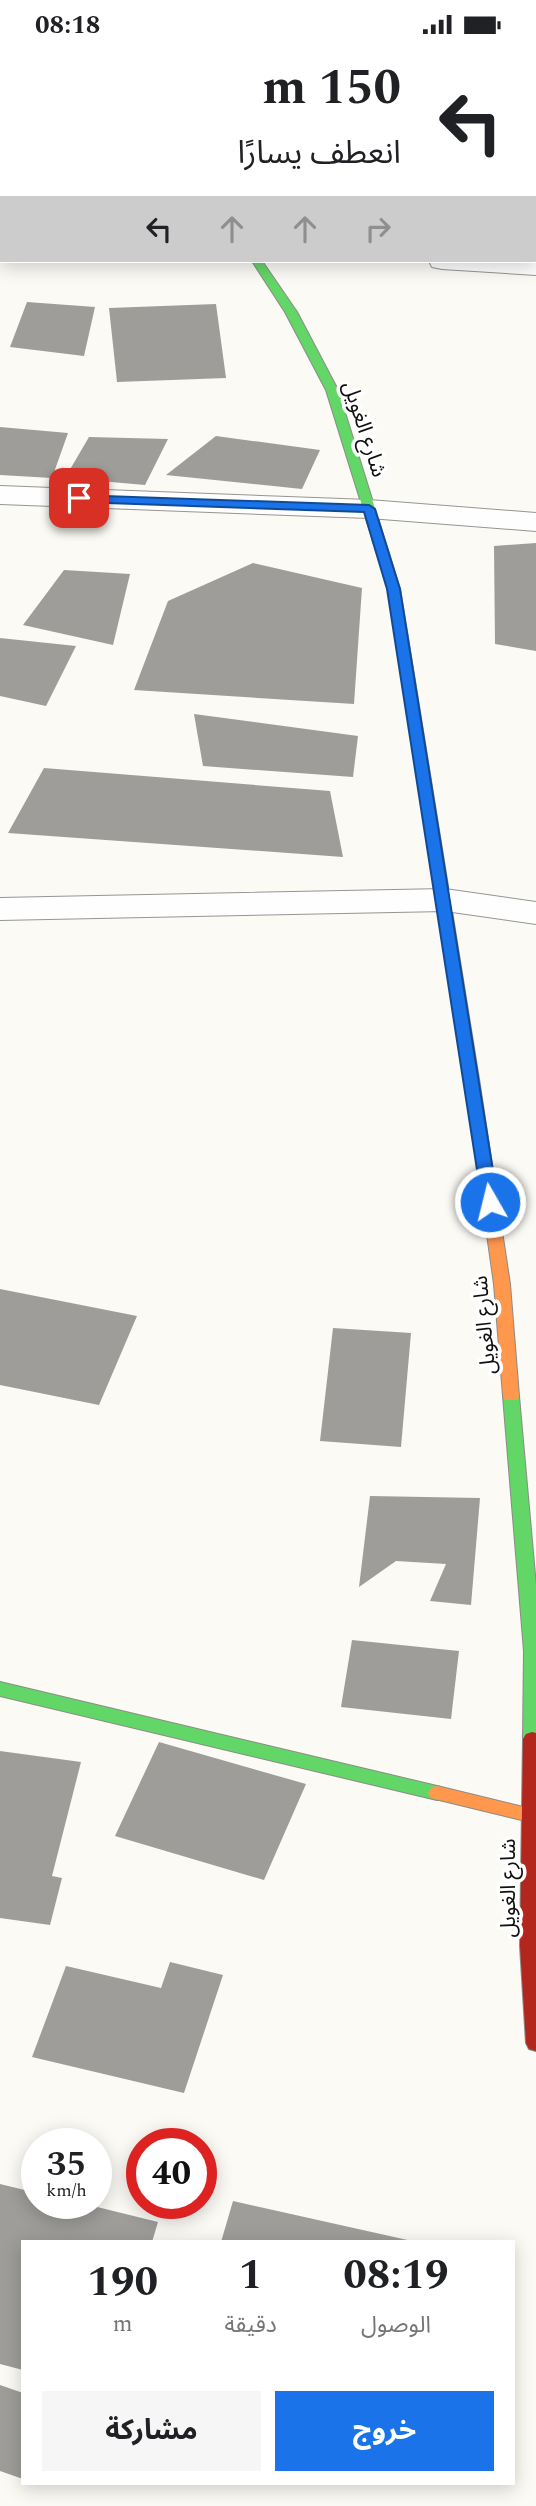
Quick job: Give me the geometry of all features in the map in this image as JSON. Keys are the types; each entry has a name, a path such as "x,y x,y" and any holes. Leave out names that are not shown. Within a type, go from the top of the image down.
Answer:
{"street":[{"name":"شارع الغويل","path":"258,263 291,312 332,390 394,589 444,899 502,1284 533,1651 529,1946 536,2043"},
{"path":"474,263 536,267"},
{"path":"0,495 369,509 536,522"},
{"path":"0,909 444,899 536,913"},
{"path":"0,1689 530,1815"}],"building":[{"path":"27,302 95,307 84,356 10,347"},
{"path":"216,304 226,378 117,382 109,308"},
{"path":"0,427 68,433 52,478 0,475"},
{"path":"216,436 320,450 302,489 166,475"},
{"path":"89,437 168,439 145,485 65,478"},
{"path":"536,543 536,651 495,644 494,546"},
{"path":"253,563 362,588 354,704 134,690 168,601"},
{"path":"64,570 130,574 113,645 23,625"},
{"path":"0,638 76,646 46,706 0,696"},
{"path":"194,714 358,736 353,777 203,766"},
{"path":"44,768 330,791 343,857 8,833"},
{"path":"0,1289 137,1316 99,1405 0,1385"},
{"path":"333,1328 411,1333 401,1447 320,1441"},
{"path":"370,1496 480,1498 471,1605 430,1601 446,1564 396,1561 359,1587"},
{"path":"352,1640 459,1651 451,1719 341,1707"},
{"path":"159,1742 306,1784 264,1880 115,1836"},
{"path":"0,1751 81,1762 52,1876 62,1878 50,1925 0,1918"},
{"path":"170,1962 223,1975 184,2093 32,2057 66,1966 161,1988"},
{"path":"0,2184 21,2189 21,2219 112,2219 112,2211 126,2214 126,2219 158,2222 153,2240 21,2240 21,2369 0,2364"},
{"path":"233,2201 408,2240 222,2240"},
{"path":"0,2385 21,2392 21,2478 0,2471"}],"traffic: fast":[{"path":"258,263 291,312 332,390 394,589 409,681"},
{"path":"511,1396 533,1651 532,1739"},
{"path":"0,1689 437,1793"}],"traffic: slow":[{"path":"472,1079 502,1284 511,1396"},
{"path":"437,1793 530,1815"}],"traffic: jam":[{"path":"409,681 472,1079"},
{"path":"532,1739 529,1946 536,2043"}],"route":[{"path":"79,498 369,509 394,589 490,1202"}]}
